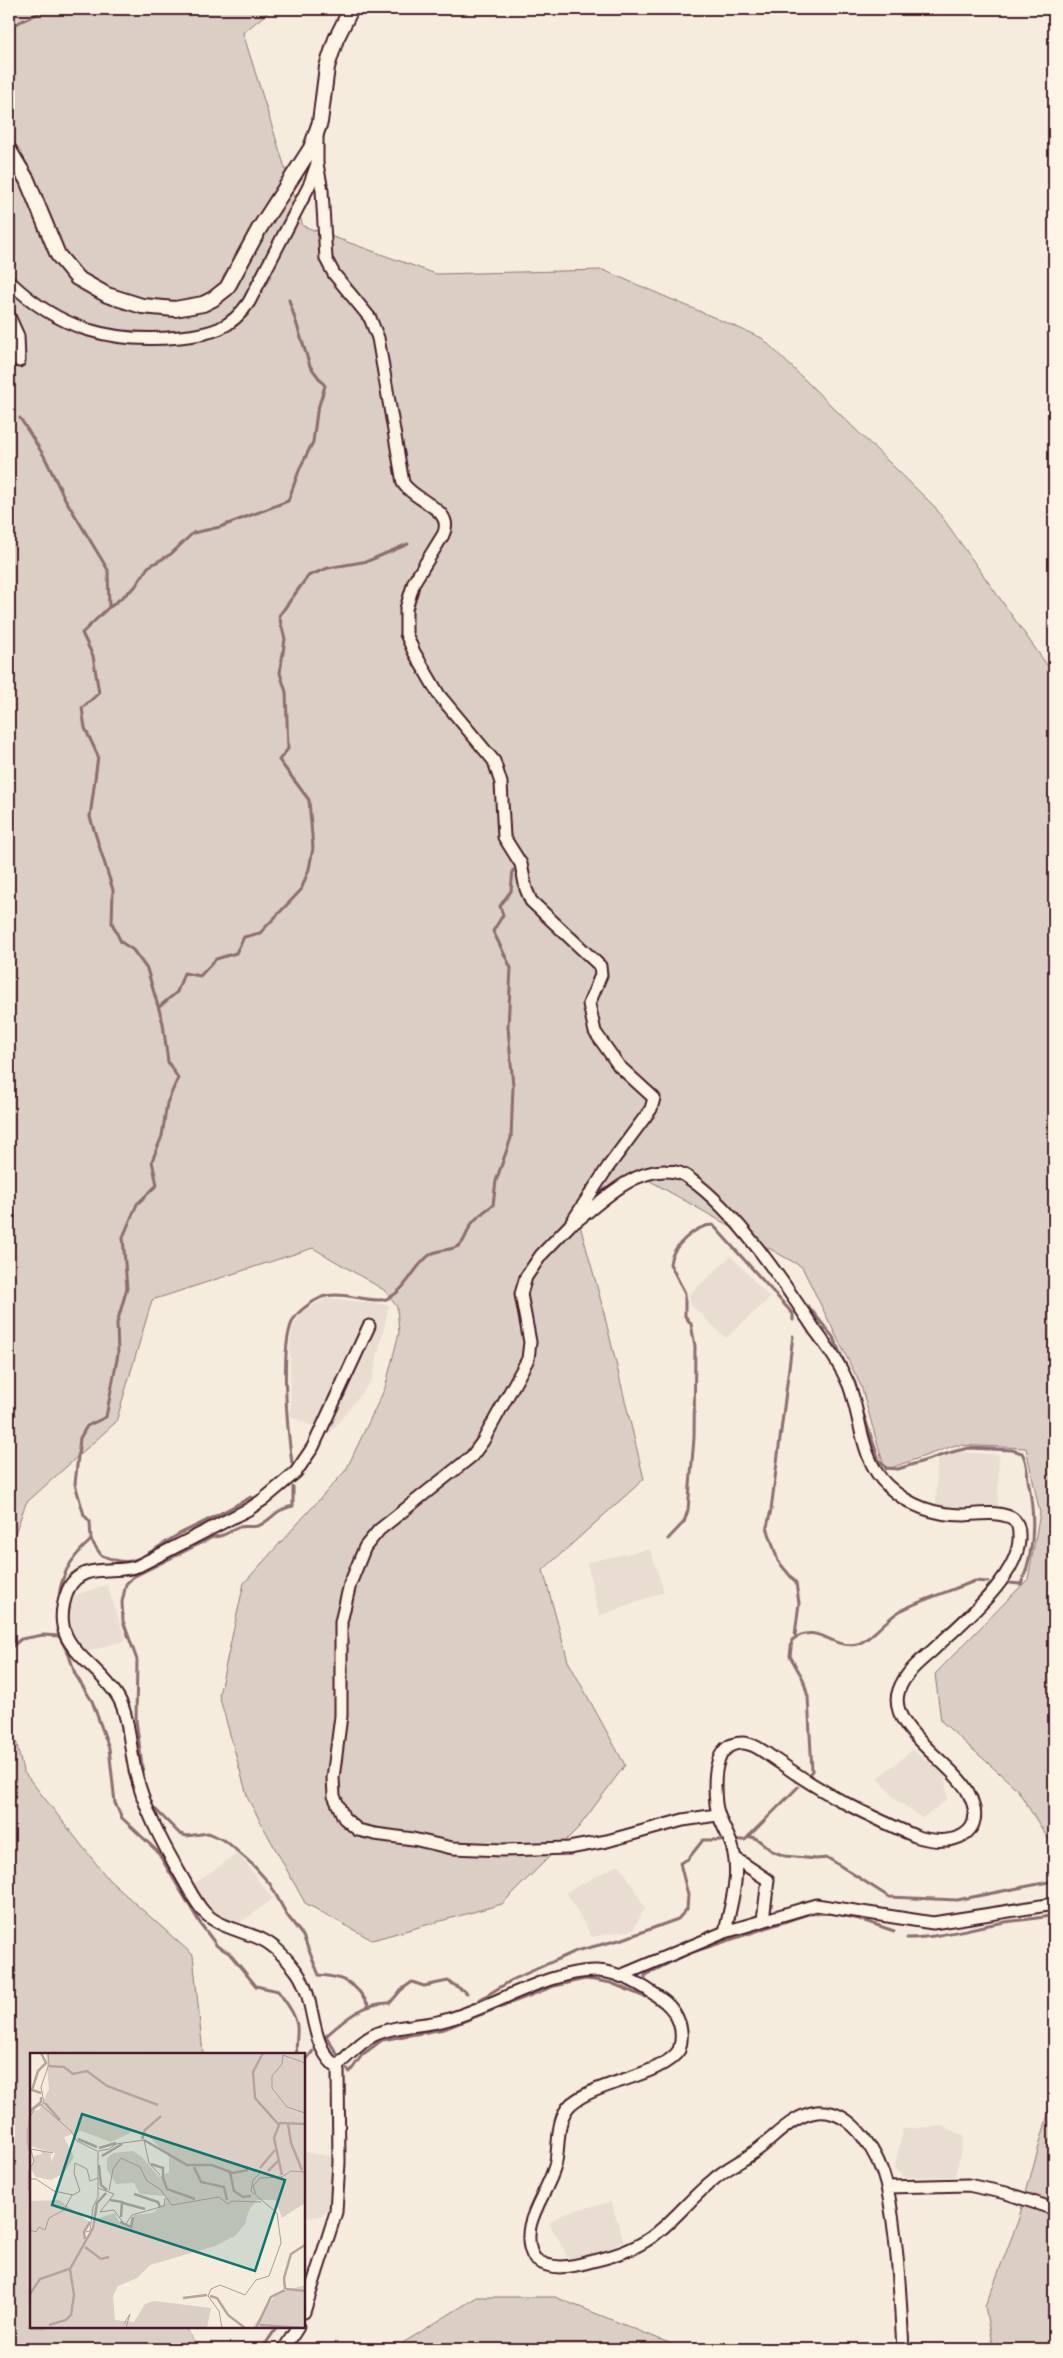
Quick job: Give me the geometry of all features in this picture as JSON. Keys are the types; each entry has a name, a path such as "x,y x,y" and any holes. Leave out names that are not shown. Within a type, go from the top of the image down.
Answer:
{"street":[{"path":"351,9 333,37 317,135 317,164 322,190 326,259 334,274 370,318 375,329 381,349 403,483 412,494 443,514 447,524 443,535 414,582 406,609 406,634 414,652 439,695 494,761 501,783 504,837 521,864 527,894 536,908 600,966 601,976 589,1004 595,1032 620,1066 654,1098 651,1109 608,1167 570,1225"},
{"path":"9,150 27,180 58,255 70,271 97,290 123,301 142,306 175,308 203,304 227,288 259,229 305,159 317,135"},
{"path":"9,281 34,304 65,321 97,334 132,340 150,340 197,335 214,331 234,321 249,302 305,195 317,164"},
{"path":"9,316 18,336 19,361"},
{"path":"717,1815 684,1820 569,1848 472,1849 358,1830 344,1818 334,1796 333,1778 341,1716 341,1622 345,1598 365,1548 379,1530 472,1456 483,1441 528,1359 530,1342 522,1294 526,1277 541,1254 570,1225 638,1177 664,1171 681,1173 691,1179 721,1205 760,1253 838,1362 851,1391 874,1467 887,1486 904,1499 934,1513 997,1514 1012,1518 1018,1527 1018,1549 1010,1568 976,1609 906,1676 897,1697 899,1712 908,1726 967,1790 973,1811 973,1822 967,1834 950,1841 927,1840 915,1836 818,1788 759,1749 743,1743 725,1748 717,1760 715,1799 717,1815 730,1838 735,1858 735,1882 725,1932"},
{"path":"305,2309 336,2212 339,2176 337,2067 325,2055 318,2042 304,1984 282,1954 261,1939 210,1918 195,1900 170,1855 143,1798 121,1704 110,1686 67,1640 62,1616 68,1591 77,1577 90,1571 126,1569 138,1566 231,1519 264,1499 288,1480 310,1453 369,1326"},
{"path":"735,1858 768,1880 763,1920"},
{"path":"620,1976 725,1932 808,1906 821,1905 908,1921 944,1923 1054,1904"},
{"path":"337,2067 364,2041 385,2031 460,2016 540,1984 572,1974 594,1971 620,1976 656,1996 671,2008 679,2022 682,2038 680,2047 675,2056 664,2064 592,2091 567,2109 562,2120 555,2166 530,2226 529,2246 535,2259 550,2266 575,2266 595,2261 645,2241 669,2222 714,2178 757,2150 793,2122 817,2112 838,2117 853,2127 874,2154 886,2186 896,2262 903,2349"},
{"path":"886,2186 968,2185 1006,2193 1054,2209"},
{"path":"284,2349 297,2328"}],"shaded area":[{"path":"9,9 272,9 243,33 303,226 436,274 603,270 762,338 935,507 1054,675 1054,1848 1017,1789 941,1721 935,1674 1028,1579 1040,1513 1026,1448 956,1445 885,1470 861,1386 802,1267 636,1173 574,1204 601,1301 644,1479 543,1570 568,1661 625,1765 579,1827 502,1904 372,1940 305,1903 248,1799 219,1695 244,1583 346,1470 385,1388 399,1333 397,1307 384,1290 313,1248 152,1300 116,1422 26,1503 9,1550"},
{"path":"731,1256 770,1298 726,1338 691,1305 689,1295"},
{"path":"327,1298 389,1305 372,1380 330,1433 291,1417 290,1348 292,1329 302,1312"},
{"path":"959,1452 999,1455 998,1510 965,1511 936,1508 937,1460"},
{"path":"650,1549 664,1592 599,1616 587,1562"},
{"path":"107,1585 126,1640 84,1653 69,1632 67,1623 71,1596"},
{"path":"9,1710 23,1771 109,1880 193,1955 203,2053 30,2053 30,2328 186,2328 197,2349 9,2349"},
{"path":"912,1750 945,1773 947,1800 922,1818 896,1800 878,1778"},
{"path":"238,1853 273,1899 238,1924 219,1917 191,1886"},
{"path":"620,1864 645,1908 633,1930 592,1937 566,1892"},
{"path":"1054,2093 1054,2349 993,2349 985,2307 1018,2221"},
{"path":"942,2126 964,2136 955,2176 905,2177 894,2169 903,2129"},
{"path":"305,2152 335,2157 329,2211 318,2217 305,2216"},
{"path":"611,2202 624,2241 602,2253 570,2261 549,2223 567,2212"},
{"path":"477,2297 555,2297 684,2349 393,2349"}],"waterway":[{"path":"9,27 48,9"},
{"path":"110,607 135,587 148,567 171,554 193,533 220,527 288,501 300,468 313,442 317,412 325,386 310,366 289,300"},
{"path":"20,418 44,456 64,497 108,570 109,607 82,633 93,656 99,693 82,708 85,728 98,756 90,817 113,890 112,923 121,942 133,950 147,969 163,1023 168,1062 178,1078 167,1103 162,1136 152,1161 157,1185 137,1204 123,1237 127,1288 117,1323 118,1354 106,1417 87,1426 80,1438 75,1484 84,1515 90,1522 91,1540 71,1562 63,1578 58,1608"},
{"path":"159,1007 177,992 184,973 200,976 216,959 236,953 244,937 260,933 301,890 309,869 313,848 309,800 279,760 288,749 286,692 280,673 285,639 279,616 308,576 328,568 368,561 408,544"},
{"path":"292,1463 288,1431 286,1366 287,1345 290,1329 295,1317 307,1306 322,1297 330,1295 373,1300 386,1299 399,1290 419,1265 431,1254 460,1245 473,1222 493,1205 496,1181 511,1138 513,1086 508,1027 511,968 493,931 503,915 500,906 511,891 513,870"},
{"path":"668,1539 684,1522 688,1510 694,1438 695,1346 691,1324 685,1316 685,1293 670,1264 671,1257 685,1238 699,1229 713,1225 793,1314 793,1320"},
{"path":"808,1306 833,1337 851,1377"},
{"path":"793,1336 771,1510 767,1527 778,1561 796,1583 799,1603 795,1635"},
{"path":"860,1404 879,1460 886,1468 898,1469 969,1448 1012,1450 1022,1453 1025,1459 1032,1506 1031,1546 1026,1572 1021,1584 1009,1583"},
{"path":"145,1788 136,1720 137,1660 123,1621 122,1602 126,1584 133,1577 213,1537 225,1534 239,1527 259,1525 278,1512 293,1506 293,1487"},
{"path":"91,1540 101,1555 119,1561 131,1561 145,1555 178,1534 251,1497"},
{"path":"810,1773 812,1771 808,1697 803,1679 790,1656 792,1640 809,1633 848,1645 857,1644 867,1639 900,1611 975,1581 988,1582"},
{"path":"57,1617 59,1636 69,1655 75,1674 92,1701 109,1748 115,1803 122,1818 157,1851 200,1923 217,1946 229,1953 256,1986 278,1991 296,2021 297,2053"},
{"path":"9,1649 21,1639 43,1635 59,1636"},
{"path":"739,1840 745,1840 798,1787"},
{"path":"151,1805 180,1834 187,1836 208,1833 227,1842 253,1865 270,1884 287,1915 303,1936 319,1975 336,1977 349,1983 359,1992 369,2006"},
{"path":"749,1836 757,1839 772,1851 785,1856 816,1859 828,1858 889,1897 957,1900 1054,1881"},
{"path":"479,2000 512,1980 576,1951 623,1939 678,1919 687,1909 688,1895 680,1863 688,1859 703,1840 720,1840"},
{"path":"645,1979 645,1975 690,1953 808,1914 834,1913 894,1931"},
{"path":"907,1938 942,1935 1000,1923 1054,1915"},
{"path":"347,2069 350,2072 362,2055 382,2040 444,2029 554,1986 585,1979 594,1980 611,1983 645,1997"},
{"path":"337,2054 326,2036 355,2013 372,2005 390,2003 401,1990 412,1982 424,1986 448,1981 467,1993"},
{"path":"305,2061 313,2051"},
{"path":"262,2349 276,2328"}]}
